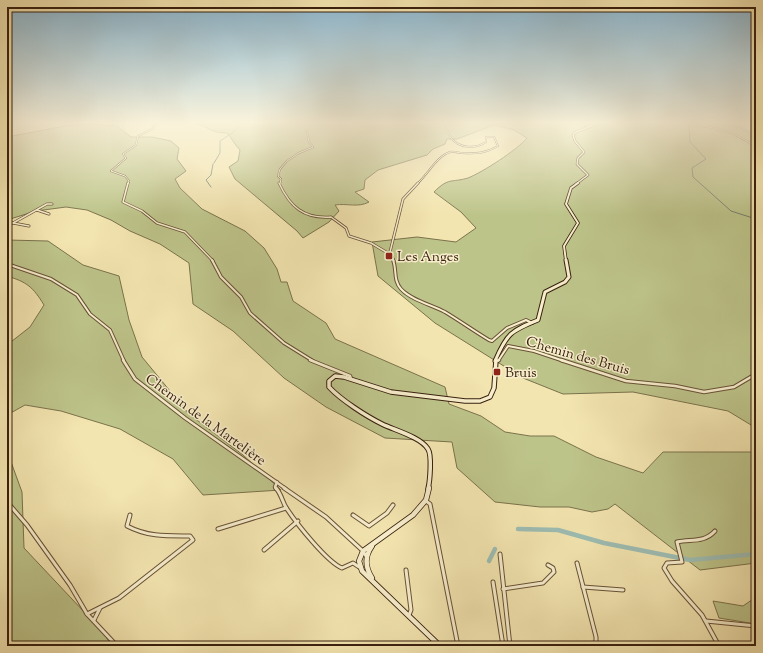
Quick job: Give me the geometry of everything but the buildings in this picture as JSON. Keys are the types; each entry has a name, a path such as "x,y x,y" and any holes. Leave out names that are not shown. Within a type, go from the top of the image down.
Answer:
{"street":[{"path":"124,153 126,158 111,171 124,176 129,181 123,202 142,211 157,223 185,232 211,258 221,277 236,290 250,313 293,349 311,360 350,376 351,379"},
{"path":"297,153 284,163 278,176 281,179 279,182 285,196 305,215 320,218 331,217 345,228 349,236 371,243 391,255"},
{"path":"447,153 438,159 428,174 409,191 402,200 393,234 391,255 395,265 394,275 401,289 428,306 443,310 492,341 518,322 526,320 533,323"},
{"path":"471,153 481,153"},
{"path":"360,568 359,558 363,551 372,546 413,514 426,500 429,493 430,454 428,448 418,440 381,424 335,394 328,384 329,380 335,376 351,379 371,387 392,392 480,401 486,400 493,393 494,363 502,345 511,333 533,323 540,316 545,292 565,282 569,277 564,246 578,223 566,204 571,188 588,175 578,164 578,158 583,153"},
{"path":"12,223 47,204 52,204"},
{"path":"37,210 49,214"},
{"path":"7,218 8,223 29,226"},
{"name":"Chemin de la Martelière","path":"7,264 51,279 77,295 90,314 110,330 126,366 135,380 185,418 326,517 363,551 366,556"},
{"name":"Chemin des Bruis","path":"494,363 500,359 508,346 534,350 626,381 675,386 704,392 734,387 756,374"},
{"path":"335,376 336,370"},
{"path":"276,483 275,487 282,494 286,508 315,544 337,566 342,568 353,563 360,568 440,646"},
{"path":"426,500 430,504 458,646"},
{"path":"7,502 27,525 70,585 87,614 116,646"},
{"path":"353,516 368,526 387,513 393,505"},
{"path":"218,529 286,508"},
{"path":"87,614 119,598 193,540 190,536 148,536 137,532 127,526 130,515"},
{"path":"264,550 298,521"},
{"path":"715,531 711,537 705,540 677,542 682,560 681,563 667,563 664,566 665,571 672,581 706,621 719,646"},
{"path":"372,546 366,556 366,570 374,581"},
{"path":"500,554 510,646"},
{"path":"577,562 596,637 592,646"},
{"path":"503,589 542,583 554,572 553,568 548,565"},
{"path":"406,570 411,610 409,615"},
{"path":"493,582 503,646"},
{"path":"583,587 623,590"},
{"path":"94,620 100,608"},
{"path":"706,621 756,626"}],"green space":[{"path":"7,153 178,153 177,159 186,171 175,179 180,188 202,209 245,231 264,248 277,269 281,282 287,282 293,301 326,323 335,339 445,387 449,404 481,416 505,432 530,436 554,436 596,457 643,473 663,452 756,452 756,563 700,570 615,504 608,509 592,512 569,507 540,507 495,502 457,468 452,442 385,438 326,407 284,378 233,331 193,304 189,263 160,244 87,210 66,207 36,211 7,220"},
{"path":"239,153 429,153 378,170 365,180 364,189 355,192 369,202 361,205 335,205 339,211 329,222 303,238 297,231 235,179 229,167 238,161"},
{"path":"508,153 756,153 756,428 728,411 633,392 563,394 523,378 435,323 378,276 372,242 417,237 456,242 476,228 461,212 434,192 447,182 468,178"},
{"path":"7,240 48,241 83,265 119,276 129,320 142,357 189,414 243,455 281,490 203,495 173,459 120,429 61,411 25,405 7,415 7,345 30,327 44,305 33,289 25,283 7,276"},
{"path":"7,451 22,492 24,548 103,632 112,646 7,646"},
{"path":"756,597 756,624 719,618 713,601 743,606"}],"waterway":[{"path":"214,163 220,153"},
{"path":"701,153 706,159 692,168 693,177 731,211 756,219"},
{"path":"211,187 206,180 211,175 213,164"},
{"path":"518,529 558,530 604,543 690,560 756,554"},
{"path":"489,561 495,549"}],"place":[{"name":"Les Anges","path":"389,256"},
{"name":"Bruis","path":"497,372"}]}
